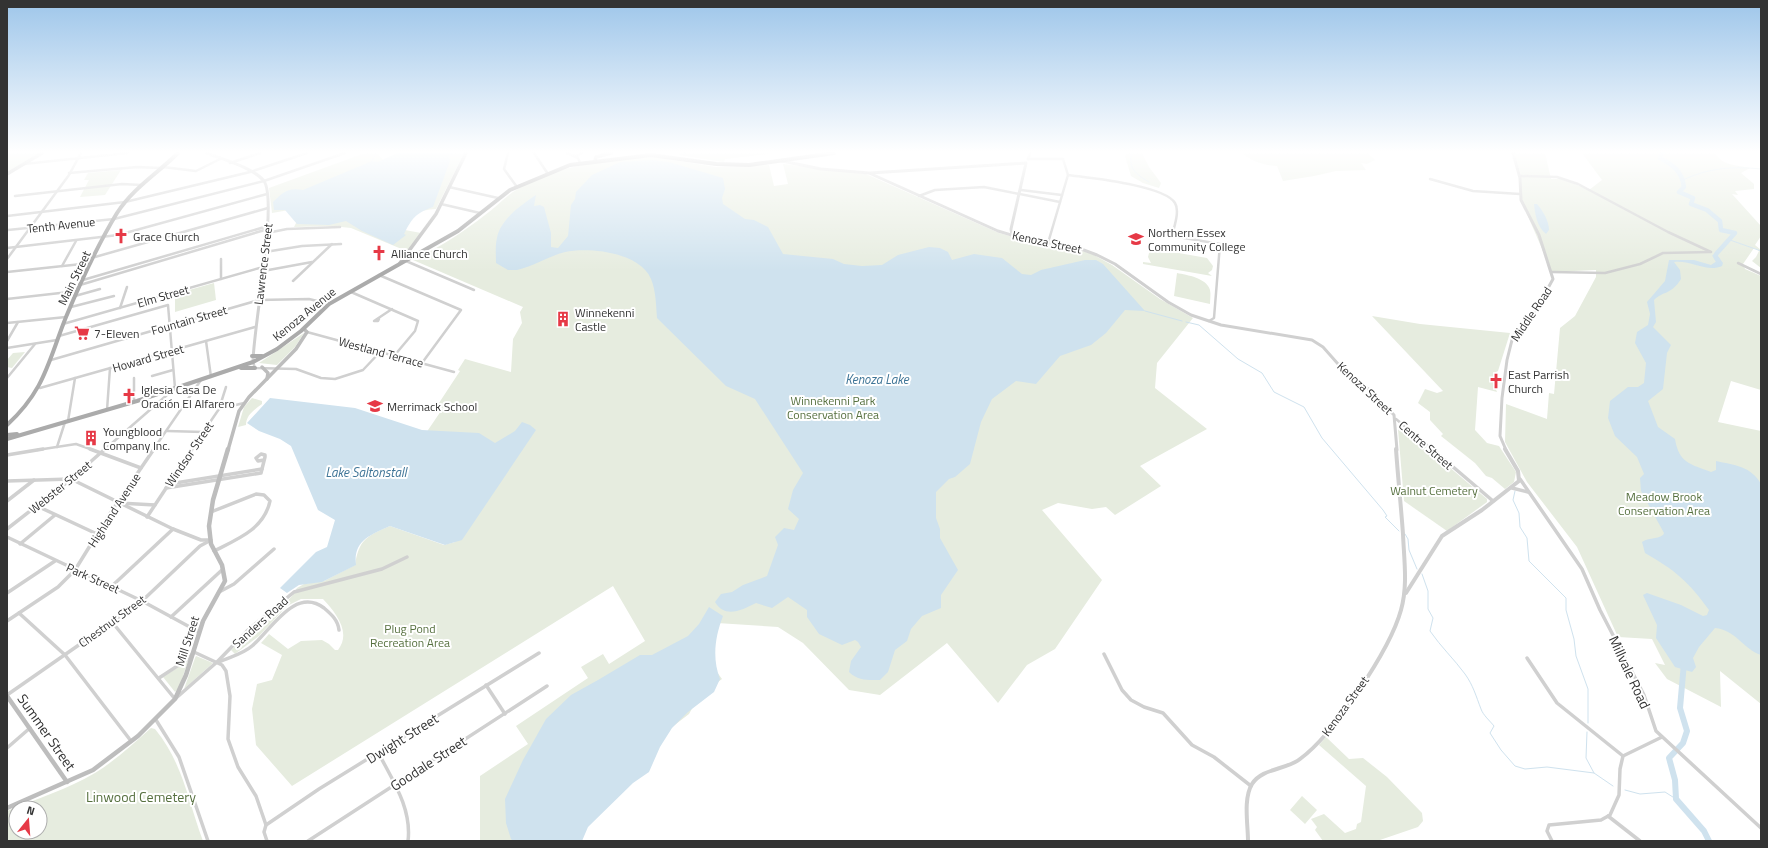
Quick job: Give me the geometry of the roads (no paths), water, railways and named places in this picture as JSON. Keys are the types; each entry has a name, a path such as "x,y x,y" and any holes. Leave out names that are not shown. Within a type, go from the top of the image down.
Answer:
{"main road":[{"name":"Main Street","path":"8,424 27,407 40,388 63,324 80,285 114,220 125,202 134,193"},
{"path":"398,265 428,226 446,193"},
{"name":"Kenoza Avenue","path":"7,439 107,410 238,369 253,362 306,330 330,304 349,291 406,261 458,231 498,198 507,193"},
{"name":"Mill Street","path":"7,808 93,770 131,742 156,720 175,699 182,686 205,616 221,591 226,577 214,551 209,526 219,478 237,415 244,403 300,344 306,330"},
{"path":"252,356 266,355"},
{"path":"238,369 259,367 268,374 267,379"},
{"name":"Kenoza Avenue","path":"8,424 8,432 25,433"},
{"name":"Summer Street","path":"7,696 68,782"}],"street":[{"path":"15,196 43,193"},
{"path":"7,259 55,193"},
{"path":"7,216 125,202 164,193"},
{"name":"Tenth Avenue","path":"8,230 114,220 222,193"},
{"path":"474,193 498,198"},
{"name":"Kenoza Street","path":"911,193 998,231 1048,243 1073,246 1105,259 1175,306 1207,321 1226,326 1296,336 1315,342 1328,351 1346,373 1371,391 1396,419 1396,463 1402,519 1405,594 1401,610 1387,645 1331,727 1301,759 1262,775 1251,786"},
{"path":"918,196 925,193"},
{"path":"1012,235 1011,229 1020,193"},
{"path":"1026,193 1060,202"},
{"path":"1037,193 1062,195 1048,243"},
{"path":"1162,193 1167,194 1175,203 1176,218 1172,236 1220,244 1214,318 1207,321"},
{"path":"1498,193 1520,194"},
{"path":"1552,272 1605,273 1640,264 1663,253 1711,252 1668,232 1594,193"},
{"path":"7,248 105,238 267,194"},
{"name":"Lawrence Street","path":"253,362 252,356 255,327 268,229 267,194"},
{"name":"Middle Road","path":"1520,194 1521,200 1539,235 1552,272 1552,282 1545,291 1536,310 1513,336 1507,360 1502,398 1500,436 1502,443 1518,471 1520,479"},
{"path":"441,204 481,213"},
{"path":"95,257 268,208"},
{"path":"83,280 268,229 340,227"},
{"path":"998,231 1011,229"},
{"path":"62,266 76,241"},
{"path":"293,281 332,244"},
{"path":"265,252 302,246 341,244"},
{"path":"221,260 221,279"},
{"path":"406,261 474,290"},
{"path":"80,285 150,262"},
{"name":"Elm Street","path":"63,324 221,279 263,269 312,262"},
{"path":"7,272 92,263"},
{"path":"1738,264 1761,274"},
{"path":"379,275 461,310 422,363"},
{"path":"120,308 127,287"},
{"path":"7,299 76,294 100,289"},
{"path":"349,291 418,321 415,331 394,356"},
{"path":"70,307 114,296"},
{"name":"Fountain Street","path":"51,360 259,300 310,299 330,304"},
{"path":"7,348 35,344 58,338 168,305 175,388"},
{"path":"379,319 392,309"},
{"path":"7,323 66,317"},
{"path":"7,341 18,322"},
{"name":"Howard Street","path":"40,388 255,327"},
{"name":"Westland Terrace","path":"306,330 454,372"},
{"path":"206,341 211,377"},
{"path":"7,378 35,344"},
{"path":"253,362 259,367 300,370 325,379 335,379 363,370 380,352"},
{"path":"107,410 110,368"},
{"path":"152,376 173,370"},
{"path":"57,447 66,422 75,378"},
{"path":"134,378 134,401"},
{"name":"Highland Avenue","path":"7,621 58,587 75,570 117,503 201,380"},
{"name":"Windsor Street","path":"147,517 219,409 226,387"},
{"name":"Webster Street","path":"7,529 71,479 175,388"},
{"path":"219,409 244,403"},
{"name":"Centre Street","path":"1396,419 1493,501"},
{"path":"167,430 204,432"},
{"path":"7,455 76,444 141,468"},
{"path":"169,484 261,473 264,460"},
{"path":"166,488 262,469"},
{"path":"7,481 71,479 117,503 173,529 201,540 211,540"},
{"path":"1405,594 1440,538 1512,488 1520,479"},
{"name":"Millvale Road","path":"1520,479 1582,568 1600,610 1644,695 1654,728 1761,828"},
{"path":"7,501 34,480"},
{"path":"1512,488 1529,492"},
{"path":"211,512 260,493 270,501 270,507 264,518 252,530 214,551"},
{"path":"117,503 155,504"},
{"path":"37,506 98,534"},
{"path":"20,544 56,515"},
{"path":"112,586 173,529"},
{"name":"Park Street","path":"7,537 55,562 112,586 199,632"},
{"name":"Chestnut Street","path":"7,696 142,601 200,546 211,540"},
{"path":"221,591 234,584 274,549"},
{"name":"Sanders Road","path":"175,699 217,662 248,630 294,592 309,586 329,584 382,569 407,557"},
{"path":"7,593 55,562"},
{"path":"171,617 223,569"},
{"path":"217,662 245,652 265,634 284,612 300,603 312,601 320,604 336,620 339,630"},
{"path":"19,613 65,655 131,742"},
{"path":"112,622 175,699"},
{"path":"159,678 188,659 194,652 222,665 229,677 230,696 227,734 229,744 238,767 254,791 266,825 264,832 267,841"},
{"name":"Dwight Street","path":"266,825 319,789 379,754 539,652"},
{"path":"1104,654 1122,690 1132,700 1144,707 1163,712 1192,745 1214,757 1251,786 1247,802 1248,841"},
{"path":"1527,658 1545,687 1557,702 1623,756"},
{"path":"486,685 504,714"},
{"name":"Goodale Street","path":"308,841 547,686"},
{"path":"156,720 179,757 208,841"},
{"path":"7,748 30,728"},
{"path":"1623,756 1662,737"},
{"path":"379,754 409,818 410,831 408,841"},
{"path":"1552,841 1547,830 1549,825 1601,820 1608,816 1615,806 1618,795 1620,769 1623,756"},
{"path":"1608,816 1640,841"}],"water":[{"path":"284,193 438,193 433,207 418,214 404,234 406,235 393,245 362,231 346,221 329,225 297,224 285,210 274,210 273,202"},
{"name":"Kenoza Lake","path":"576,193 724,193 722,198 723,204 745,219 754,220 768,227 783,254 833,259 844,264 862,266 882,265 898,255 929,247 940,248 948,252 952,260 974,254 1002,258 1022,274 1031,275 1041,270 1085,260 1096,260 1103,264 1145,311 1125,310 1106,333 1091,345 1060,356 1036,384 1016,381 992,399 981,422 970,464 955,477 949,479 936,492 936,518 940,529 940,538 958,570 941,595 941,608 922,616 911,629 907,641 895,650 888,672 880,680 867,680 856,677 849,672 851,661 861,647 858,642 855,640 842,645 819,634 807,617 807,610 788,597 772,608 756,603 734,612 724,610 715,602 721,594 732,592 743,585 767,576 778,545 775,537 784,528 794,530 799,519 788,509 793,490 803,473 755,399 726,386 657,318 654,288 651,279 645,270 625,257 600,251 587,250 565,252 517,270 508,270 496,263 496,241 499,231 502,225 518,208 536,195 534,206 540,205 544,207 551,233 551,247 558,248 568,236 571,205 575,199"},
{"path":"1534,204 1537,204 1547,220 1549,230 1546,234 1540,228"},
{"path":"1712,255 1718,256 1723,263 1722,266 1711,268 1674,262 1680,270 1681,279 1674,288 1654,300 1656,322 1653,327 1671,345 1667,353 1663,389 1648,401 1658,427 1675,439 1679,453 1687,462 1711,472 1716,470 1716,461 1736,465 1752,473 1761,484 1761,655 1749,649 1729,632 1715,628 1699,647 1693,658 1696,667 1692,672 1675,667 1656,638 1657,625 1643,595 1647,593 1681,605 1703,616 1707,615 1709,610 1681,577 1645,553 1642,542 1658,538 1664,533 1641,491 1640,478 1644,474 1637,457 1615,436 1608,418 1610,401 1628,387 1638,387 1644,383 1646,363 1635,343 1637,332 1648,325 1650,314 1647,302 1665,281 1669,260 1694,260 1711,265 1717,261"},
{"name":"Lake Saltonstall","path":"270,398 355,408 422,430 479,433 495,443 515,431 522,422 530,425 536,430 462,540 445,545 390,526 370,536 360,544 357,550 356,565 322,582 299,585 287,593 280,588 316,552 327,547 335,520 318,510 291,446 280,439 259,431 247,423"},
{"path":"709,607 723,616 716,640 715,655 720,679 714,692 688,712 672,728 660,747 649,772 633,783 588,827 582,841 513,841 506,823 505,799 523,760 546,719 571,695 640,655 652,655 688,636 699,624"}],"waterway":[{"path":"1680,193 1693,198 1691,204 1707,210 1720,221 1721,230 1735,233 1715,256 1718,261"},
{"path":"1730,240 1761,251"},
{"path":"1145,311 1182,321"},
{"path":"1186,322 1199,325 1238,359 1262,373 1274,392 1304,407 1322,438 1383,510 1387,516 1385,517 1399,531"},
{"path":"1515,491 1513,500 1519,513 1520,527 1527,538 1529,561 1566,598 1566,610 1574,639 1576,656 1588,689 1588,723"},
{"path":"1405,534 1408,539 1409,550 1417,569"},
{"path":"1422,574 1428,591 1428,609 1433,618 1430,631 1468,678 1482,711 1494,726 1490,733 1501,750 1515,766 1525,769 1547,767 1594,773"},
{"path":"1684,663 1680,708 1687,731 1683,743 1669,758 1675,780 1676,799 1704,831 1709,841"},
{"path":"1587,732 1586,758 1594,773"},
{"path":"1594,773 1613,786"},
{"path":"1625,790 1640,794 1665,792 1676,799"}],"place":[{"name":"Grace Church","path":"121,236"},
{"name":"Northern Essex Community College","path":"1136,239"},
{"name":"Alliance Church","path":"379,253"},
{"name":"Winnekenni Castle","path":"563,319"},
{"name":"7-Eleven","path":"82,333"},
{"name":"East Parrish Church","path":"1496,381"},
{"name":"Iglesia Casa De Oración El Alfarero","path":"129,396"},
{"name":"Merrimack School","path":"375,406"},
{"name":"Youngblood Company Inc.","path":"91,438"}],"park label":[{"name":"Winnekenni Park Conservation Area","path":"833,407"},
{"name":"Walnut Cemetery","path":"1434,490"},
{"name":"Meadow Brook Conservation Area","path":"1664,503"},
{"name":"Plug Pond Recreation Area","path":"410,635"},
{"name":"Linwood Cemetery","path":"141,796"}]}
